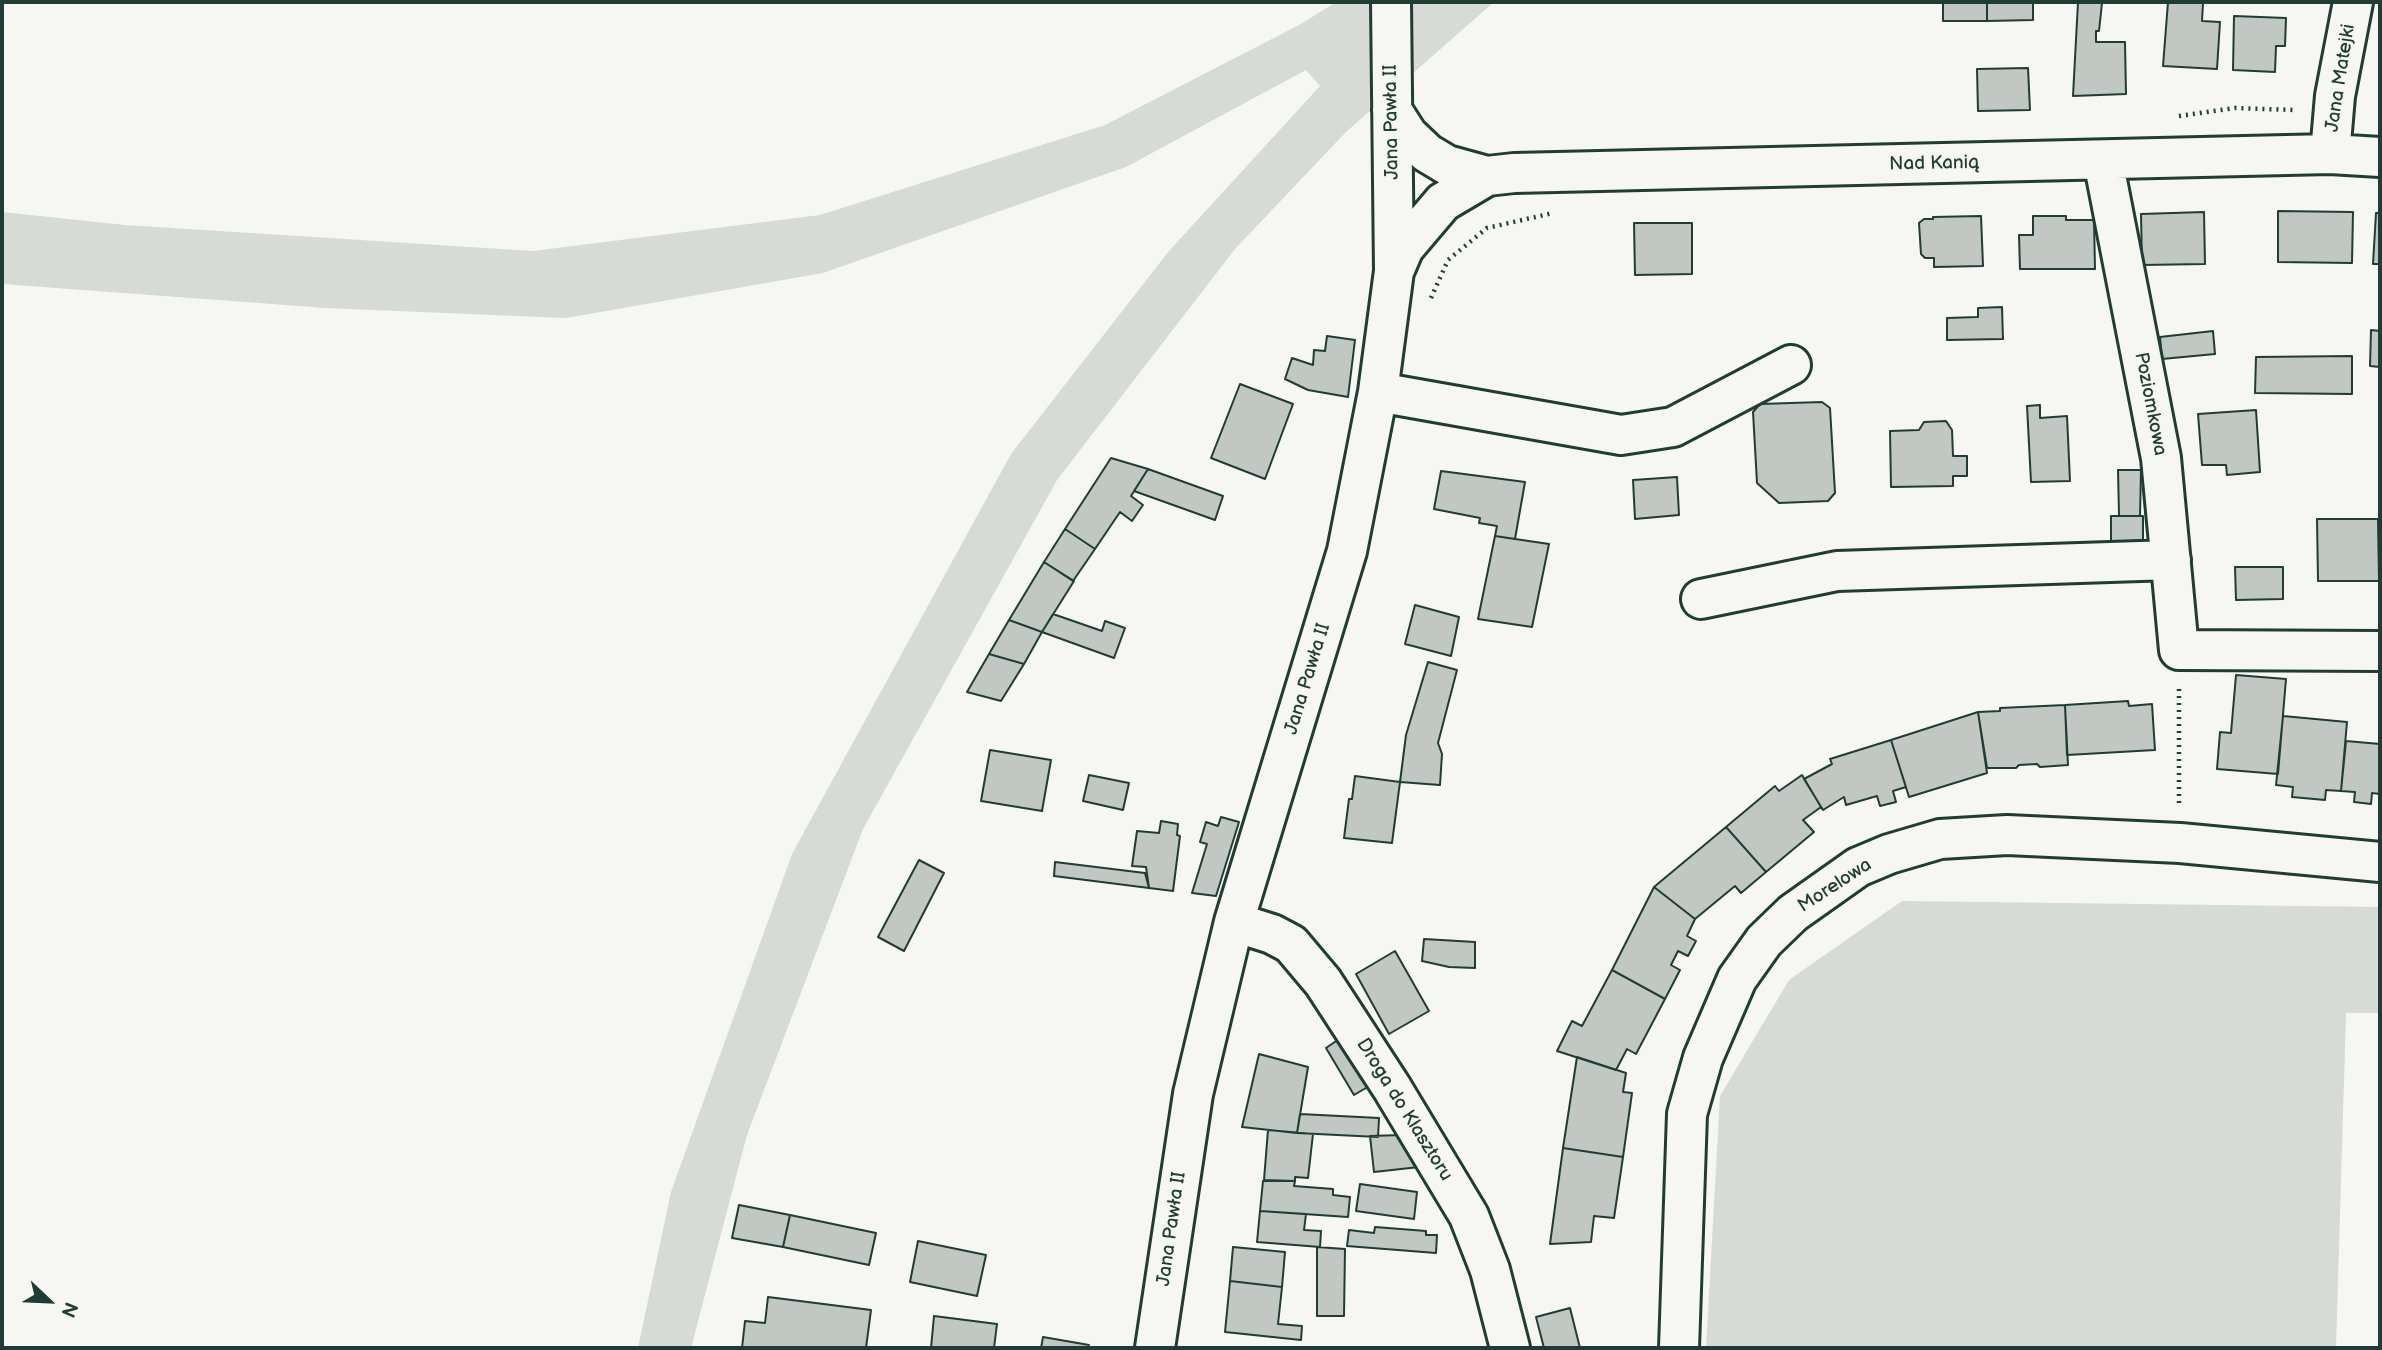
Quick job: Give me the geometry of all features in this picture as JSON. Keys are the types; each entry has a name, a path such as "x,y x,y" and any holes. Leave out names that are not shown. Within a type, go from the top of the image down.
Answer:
{"street":[{"name":"Jana Pawła II","path":"1156,1348 1186,1132 1234,922 1347,551 1378,392 1394,271 1391,2"},
{"name":"Jana Matejki","path":"2330,154 2335,96 2353,2"},
{"name":"Nad Kanią","path":"1392,110 1408,135 1427,153 1447,165 1487,176 1514,173 2330,154 2380,157"},
{"name":"Poziomkowa","path":"2103,160 2161,458 2179,650"},
{"name":"Nad Kanią","path":"1394,271 1404,248 1443,202 1487,176"},
{"path":"1378,392 1621,435 1674,427 1791,365"},
{"path":"1701,598 1837,571 2171,560"},
{"path":"2179,650 2380,651"},
{"name":"Morelowa","path":"1679,1348 1687,1114 1703,1058 1737,979 1764,941 1793,913 1858,867 1940,838 2007,835 2180,843 2380,862"},
{"name":"Droga do Klasztoru","path":"1234,922 1272,934 1292,944 1323,982 1392,1088 1469,1216 1490,1270 1510,1348"}],"path":[{"path":"2179,650 2180,843"}],"shaded area":[{"path":"1336,2 1494,2 1346,132 1235,249 1057,480 863,829 747,1135 691,1348 638,1348 671,1192 792,854 1011,454 1169,251 1320,86 1306,70 1126,167 823,273 566,318 326,308 2,284 2,212 125,225 533,251 820,215 1105,125 1301,24"},
{"path":"1902,901 2380,907 2380,1013 2346,1013 2336,1348 1706,1348 1720,1096 1789,980"}],"building":[{"path":"1943,2 1987,2 1987,21 1943,21"},
{"path":"1987,2 2033,2 2033,20 1987,21"},
{"path":"2078,2 2102,3 2096,42 2125,42 2126,94 2073,96"},
{"path":"2168,2 2203,3 2202,21 2220,22 2217,69 2163,66"},
{"path":"2234,16 2286,18 2285,46 2276,46 2275,72 2233,70"},
{"path":"2028,68 2030,110 1978,111 1977,69"},
{"path":"2278,211 2353,212 2352,263 2278,262"},
{"path":"2204,212 2205,264 2142,265 2141,214"},
{"path":"2376,213 2380,213 2380,264 2373,264"},
{"path":"1981,216 1983,266 1934,267 1934,258 1925,258 1921,254 1919,223 1924,219"},
{"path":"2033,216 2066,216 2066,220 2094,220 2095,269 2020,269 2019,235 2033,235"},
{"path":"1634,223 1692,223 1692,274 1635,275"},
{"path":"2002,307 2003,339 1947,340 1947,318 1978,317 1978,308"},
{"path":"2371,330 2380,331 2380,367 2370,366"},
{"path":"2213,331 2215,354 2162,359 2160,337"},
{"path":"1327,336 1355,340 1348,397 1308,390 1285,379 1292,358 1313,365 1314,350 1325,351"},
{"path":"2352,356 2352,394 2255,393 2256,357"},
{"path":"1240,384 1293,404 1265,479 1211,458"},
{"path":"1822,402 1830,408 1835,493 1828,501 1779,503 1757,483 1753,412 1760,404"},
{"path":"2040,405 2040,418 2067,416 2070,481 2031,482 2027,406"},
{"path":"2256,410 2260,472 2227,475 2226,465 2202,465 2198,414"},
{"path":"1946,421 1952,430 1953,456 1967,456 1967,476 1953,476 1953,486 1891,487 1890,431 1919,430 1924,422"},
{"path":"1111,458 1148,469 1131,496 1143,505 1132,521 1120,512 1095,549 1065,529"},
{"path":"1148,469 1223,496 1215,520 1134,491"},
{"path":"2118,470 2141,470 2140,516 2119,516"},
{"path":"1441,471 1525,482 1515,539 1495,536 1497,526 1479,523 1480,518 1434,509"},
{"path":"1677,477 1679,515 1635,519 1633,480"},
{"path":"2111,516 2143,516 2143,550 2111,551"},
{"path":"2317,519 2378,519 2379,581 2318,581"},
{"path":"1065,529 1095,549 1073,581 1044,562"},
{"path":"1495,536 1549,544 1532,627 1478,619"},
{"path":"1044,562 1074,581 1042,632 1009,620"},
{"path":"2235,567 2283,567 2283,599 2236,600"},
{"path":"1415,605 1459,617 1451,656 1405,644"},
{"path":"1053,614 1102,631 1105,621 1125,628 1114,658 1042,632"},
{"path":"1009,620 1042,632 1024,664 989,654"},
{"path":"989,654 1024,664 1001,701 967,692"},
{"path":"1428,662 1457,670 1438,743 1442,754 1440,785 1400,782 1406,735"},
{"path":"2236,675 2286,679 2278,774 2217,769 2220,732 2231,733"},
{"path":"2128,701 2129,706 2152,704 2155,750 2067,755 2065,705"},
{"path":"2065,705 2068,765 2040,767 2037,764 2019,765 2016,768 1987,768 1978,712 2000,711 2000,708"},
{"path":"1978,712 1987,773 1909,797 1891,740"},
{"path":"2283,716 2347,722 2341,791 2326,790 2325,800 2292,797 2293,787 2276,785"},
{"path":"1891,740 1906,787 1893,791 1896,802 1880,806 1877,796 1846,805 1844,797 1823,810 1804,779 1832,764 1830,759"},
{"path":"2346,741 2380,744 2380,794 2372,793 2371,804 2354,802 2355,792 2341,791"},
{"path":"990,750 1051,760 1042,811 981,801"},
{"path":"1089,775 1129,783 1123,810 1083,801"},
{"path":"1802,775 1821,807 1803,820 1814,832 1766,872 1726,827 1775,786 1779,791"},
{"path":"1355,776 1400,782 1392,843 1344,838"},
{"path":"1221,817 1239,822 1216,896 1192,893 1207,844 1200,842 1206,822 1218,826"},
{"path":"1161,821 1178,824 1177,835 1180,836 1173,891 1149,888 1146,867 1132,866 1137,831 1159,833"},
{"path":"1726,827 1766,872 1741,893 1735,886 1695,919 1654,887"},
{"path":"919,860 944,873 904,951 878,937"},
{"path":"1055,862 1145,873 1149,888 1054,876"},
{"path":"1654,887 1695,919 1687,936 1696,941 1688,956 1678,951 1671,965 1680,970 1665,999 1612,970"},
{"path":"1424,939 1475,942 1475,968 1449,967 1422,961"},
{"path":"1395,951 1429,1011 1389,1034 1356,974"},
{"path":"1612,970 1665,999 1636,1054 1627,1049 1616,1070 1557,1051 1572,1021 1582,1026"},
{"path":"1342,1037 1371,1085 1354,1095 1326,1048"},
{"path":"1259,1054 1308,1067 1297,1133 1242,1127"},
{"path":"1577,1057 1626,1073 1623,1092 1632,1093 1623,1157 1563,1148"},
{"path":"1300,1114 1379,1118 1378,1137 1297,1133"},
{"path":"1268,1130 1313,1134 1308,1178 1295,1177 1295,1181 1264,1180"},
{"path":"1402,1135 1419,1167 1374,1172 1370,1136"},
{"path":"1563,1148 1623,1157 1614,1218 1594,1216 1591,1242 1550,1244"},
{"path":"1263,1181 1295,1181 1294,1186 1333,1189 1333,1195 1350,1197 1348,1217 1260,1211"},
{"path":"1360,1184 1417,1192 1414,1219 1356,1211"},
{"path":"739,1205 790,1215 783,1247 732,1238"},
{"path":"1260,1211 1306,1214 1304,1230 1321,1231 1320,1247 1257,1242"},
{"path":"790,1215 876,1233 869,1265 783,1247"},
{"path":"1375,1227 1426,1231 1426,1235 1437,1235 1436,1253 1347,1246 1349,1230 1374,1233"},
{"path":"918,1241 986,1255 977,1296 910,1282"},
{"path":"1233,1247 1285,1252 1282,1287 1230,1281"},
{"path":"1317,1247 1345,1249 1344,1316 1317,1316"},
{"path":"1230,1281 1282,1287 1278,1324 1302,1326 1301,1340 1225,1332"},
{"path":"768,1297 871,1310 866,1348 742,1348 745,1321 765,1323"},
{"path":"1570,1308 1580,1348 1544,1348 1536,1317"},
{"path":"934,1316 997,1324 994,1348 931,1348"},
{"path":"1043,1337 1089,1345 1088,1348 1041,1348"}]}
